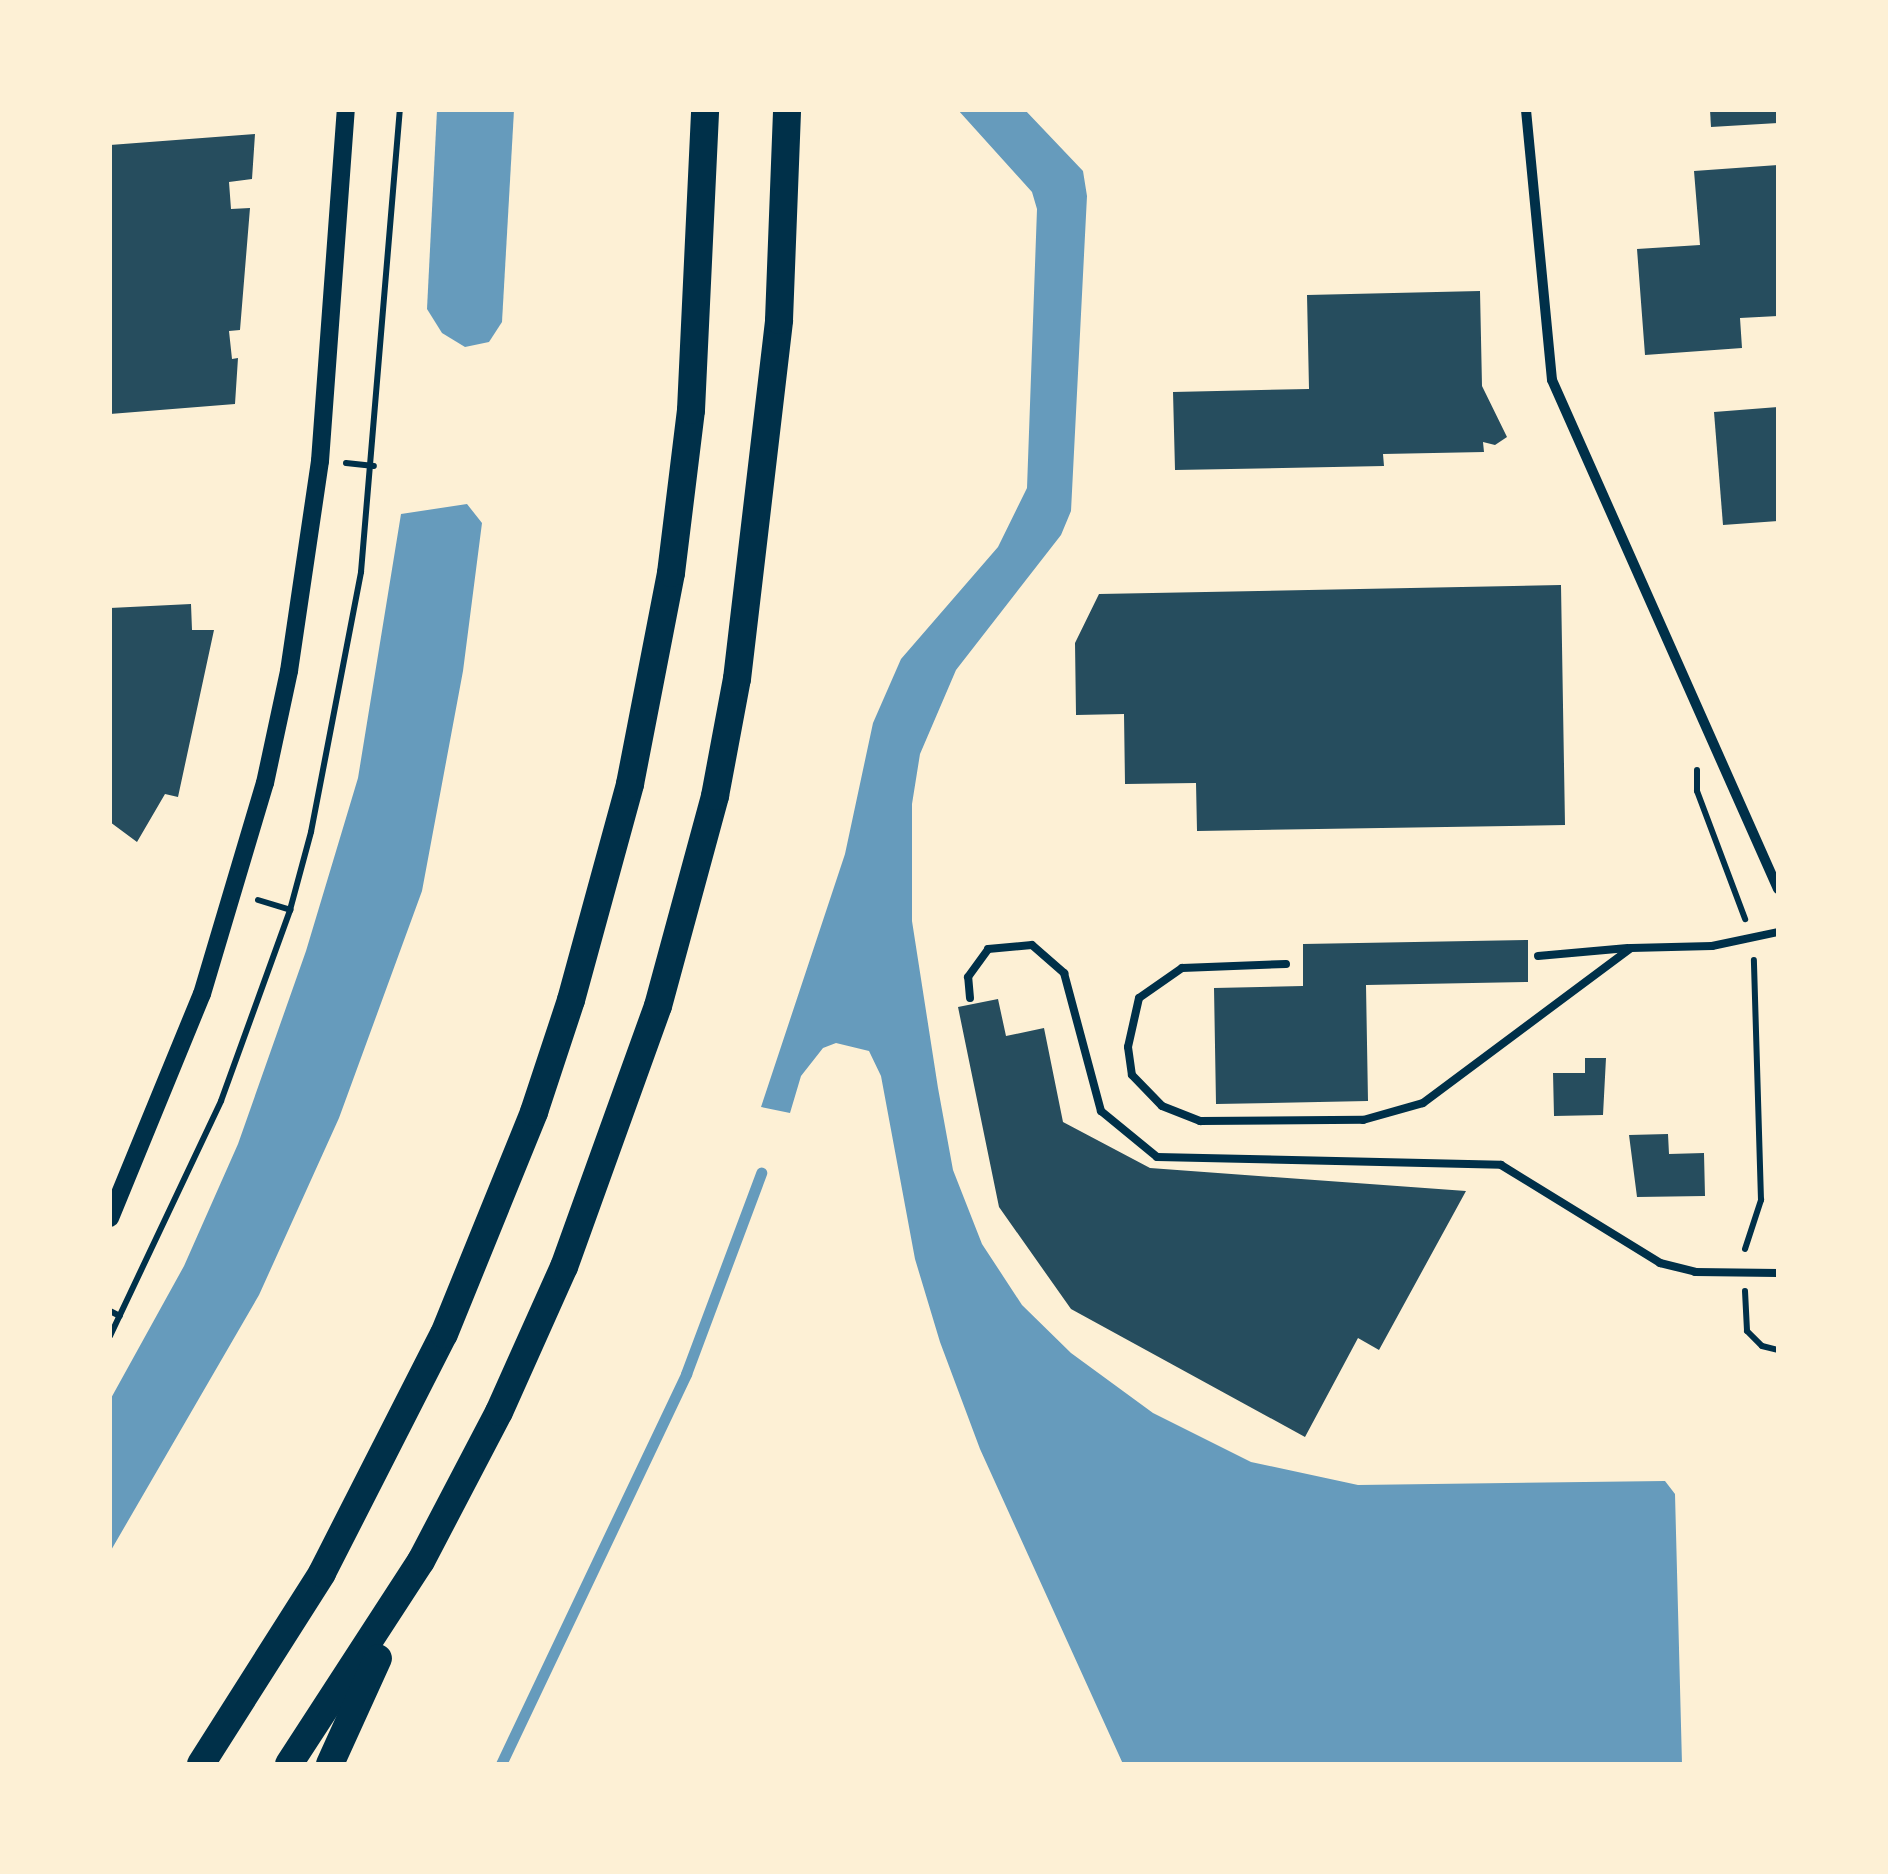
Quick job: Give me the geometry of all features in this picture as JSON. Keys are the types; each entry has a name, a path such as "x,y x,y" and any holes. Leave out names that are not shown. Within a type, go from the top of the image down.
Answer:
{"highway":[{"path":"201,1764 322,1572 444,1334 534,1112 571,1000 630,784 672,573 691,410 705,110"},
{"path":"330,1764 421,1561 564,1267 658,1006 715,796 768,441 787,110"},
{"path":"289,1764 421,1561"},
{"path":"180,1764 242,1702"}],"street":[{"path":"110,1218 202,994 277,727 320,461 346,110"},
{"path":"1526,110 1552,380 1697,714 1778,889"}],"lane":[{"path":"1538,956 1753,941 1778,932"},
{"path":"970,998 968,977 988,948 1032,945 1064,973 1100,1112 1157,1157 1502,1166 1660,1263 1778,1274"},
{"path":"1286,964 1182,968 1140,998 1128,1047 1132,1075 1162,1106 1200,1121 1363,1120 1423,1103 1632,948"}],"path":[{"path":"1697,714 1697,791 1753,941 1761,1200 1744,1273 1748,1331 1762,1346 1778,1350"},
{"path":"110,1310 120,1316"}],"water":[{"path":"437,110 514,110 502,322 489,342 465,347 442,333 427,309"},
{"path":"958,110 1025,110 1083,171 1087,196 1071,511 1061,535 956,670 920,754 912,804 912,921 938,1088 953,1170 982,1244 1022,1305 1071,1353 1153,1413 1251,1462 1358,1485 1665,1481 1675,1494 1682,1764 1123,1764 980,1449 940,1342 915,1259 881,1076 869,1051 836,1043 823,1048 801,1076 790,1113 761,1107 845,854 873,723 901,659 998,547 1027,488 1037,209 1032,192"},
{"path":"467,504 482,523 463,671 422,891 339,1118 259,1295 110,1552 110,1400 184,1266 238,1144 306,951 358,778 401,514"}],"building":[{"path":"1710,110 1778,110 1778,123 1711,127"},
{"path":"255,134 252,179 229,182 231,209 250,208 240,330 229,331 232,359 238,358 235,404 110,414 110,145"},
{"path":"1778,165 1778,316 1740,318 1742,348 1645,355 1637,249 1700,245 1694,171"},
{"path":"1480,291 1482,386 1507,437 1495,445 1483,442 1484,452 1383,454 1384,466 1175,470 1173,392 1309,389 1307,295"},
{"path":"1778,407 1778,521 1723,525 1714,412"},
{"path":"1561,585 1565,825 1197,831 1196,783 1125,784 1124,714 1076,715 1075,643 1099,594"},
{"path":"191,604 192,630 214,630 178,797 165,794 137,842 110,822 110,608"},
{"path":"1528,940 1528,982 1366,985 1368,1101 1216,1104 1214,988 1303,986 1303,944"},
{"path":"998,999 1006,1036 1044,1028 1063,1122 1150,1168 1466,1191 1379,1350 1358,1338 1305,1437 1071,1309 999,1207 958,1007"},
{"path":"1585,1058 1606,1058 1603,1115 1554,1116 1553,1073 1585,1073"},
{"path":"1668,1134 1669,1154 1704,1153 1705,1196 1637,1197 1629,1135"}],"waterway":[{"path":"501,1764 686,1374 761,1173"}]}
